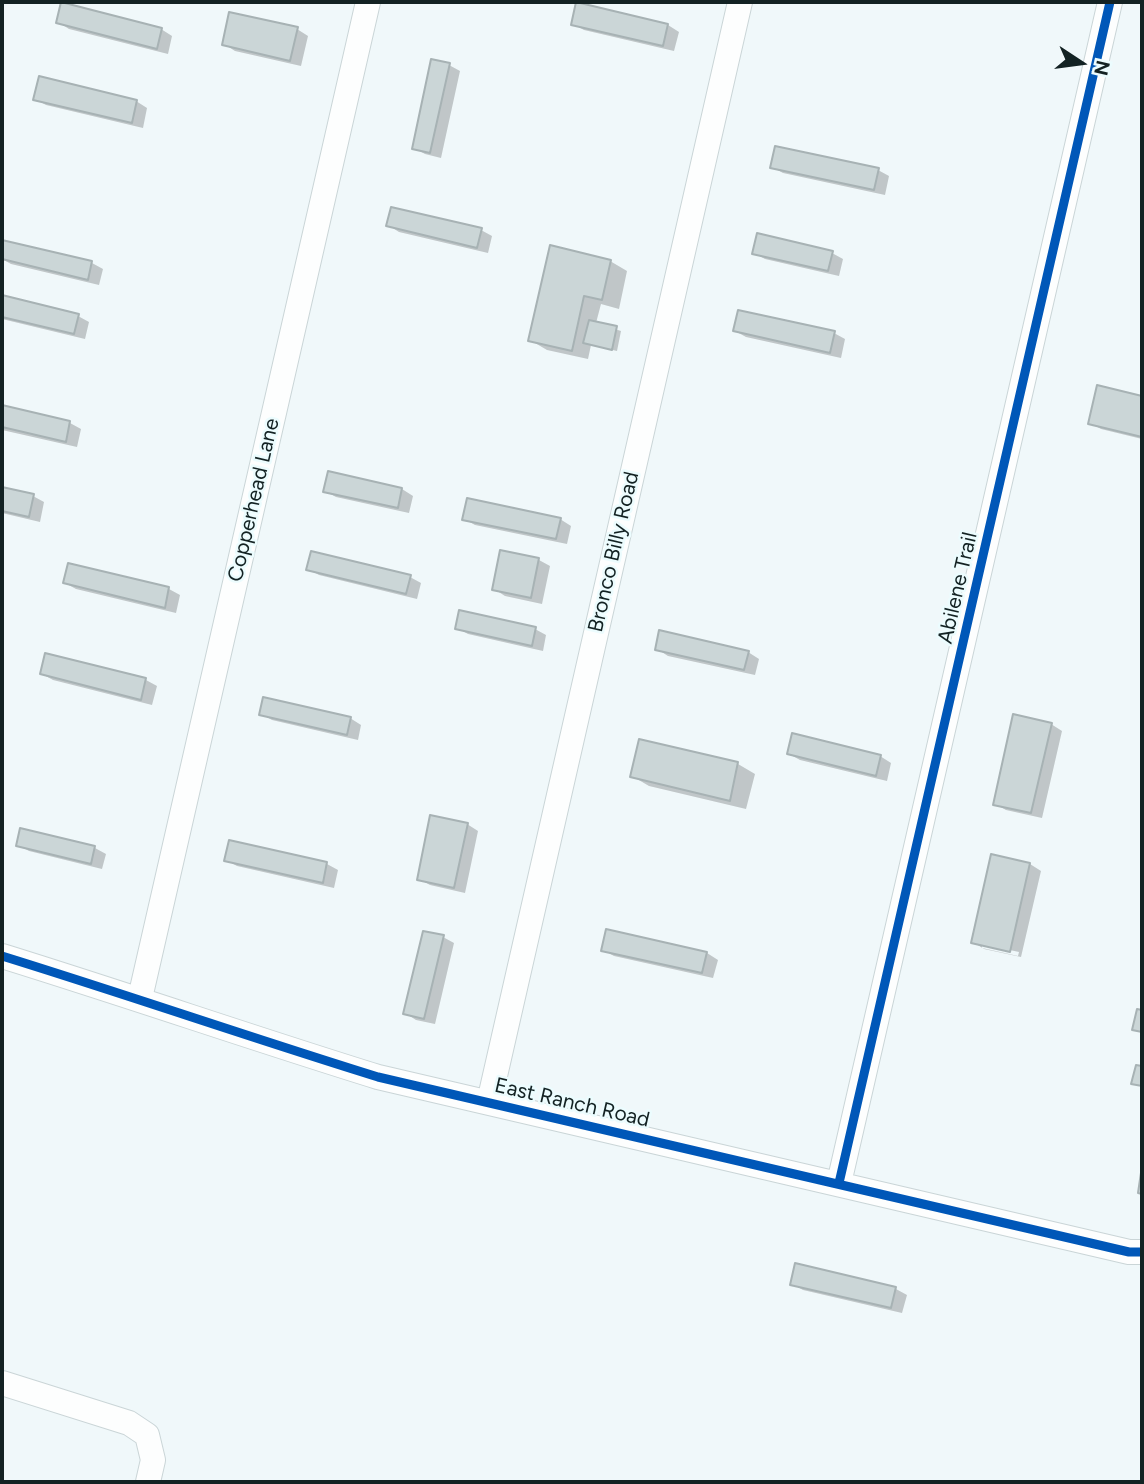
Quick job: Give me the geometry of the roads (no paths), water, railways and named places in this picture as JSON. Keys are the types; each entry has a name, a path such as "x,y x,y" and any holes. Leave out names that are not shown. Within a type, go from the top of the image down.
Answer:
{"street":[{"name":"Copperhead Lane","path":"140,998 368,2"},
{"name":"Bronco Billy Road","path":"489,1102 740,2"},
{"name":"Abilene Trail","path":"839,1183 1110,2"},
{"name":"East Ranch Road","path":"2,956 140,998 271,1044 378,1077 1129,1252 1142,1252"},
{"path":"2,1383 129,1423 147,1435 153,1460 148,1482"}]}
